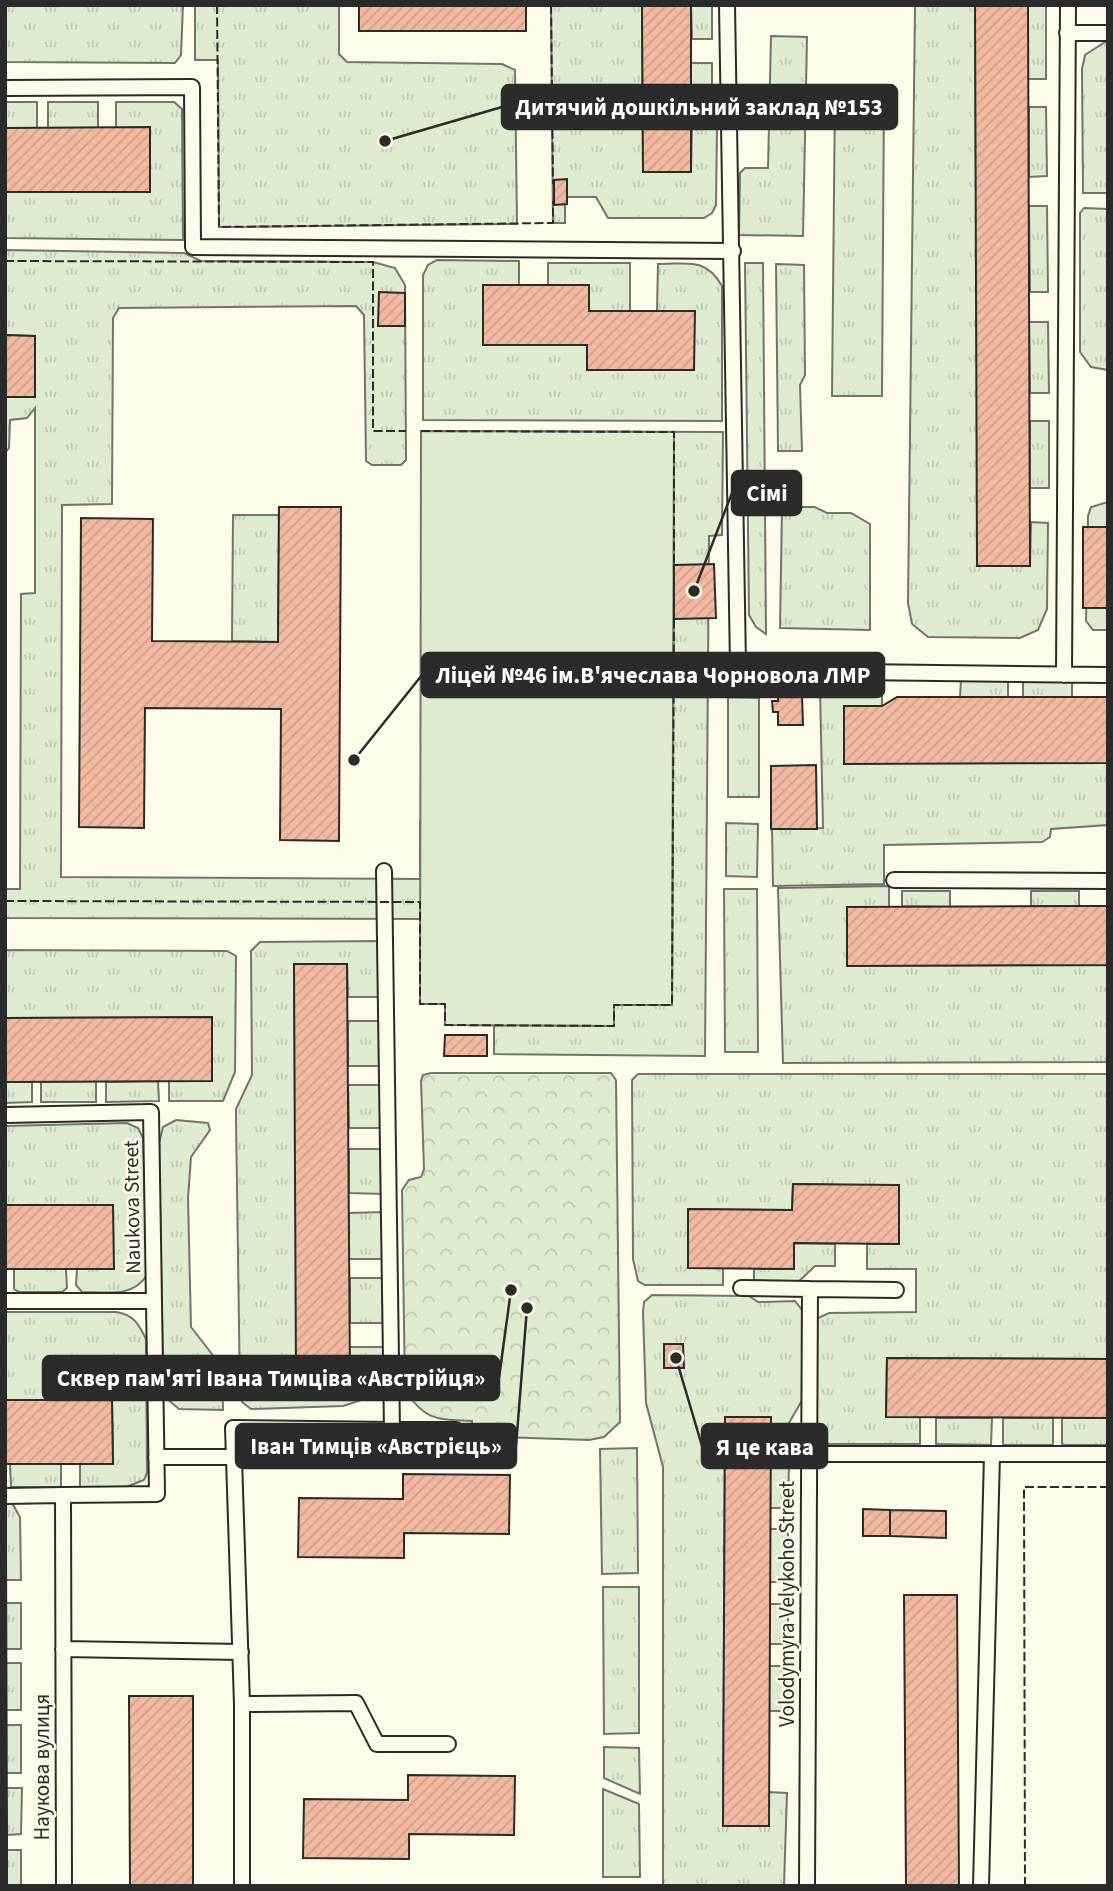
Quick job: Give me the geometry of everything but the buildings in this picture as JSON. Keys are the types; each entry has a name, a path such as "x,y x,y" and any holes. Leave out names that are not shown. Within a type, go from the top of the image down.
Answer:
{"lane":[{"path":"727,5 738,665 744,670 775,671 1108,675"},
{"path":"1064,675 1068,5"},
{"path":"1067,33 1108,33"},
{"path":"5,88 192,87 193,247 733,251"},
{"path":"384,872 392,1430"},
{"path":"894,880 1108,881"},
{"name":"Naukova Street","path":"5,1115 151,1112 157,1494 63,1495"},
{"path":"741,1289 896,1290"},
{"path":"808,1454 810,1289"},
{"name":"Naukova Street","path":"5,1301 154,1301"},
{"path":"242,1886 241,1652 233,1428 456,1430"},
{"name":"Volodymyra Velykoho Street","path":"807,1886 808,1454 1108,1454"},
{"path":"981,1886 992,1455"},
{"path":"156,1457 235,1457"},
{"path":"5,1496 63,1495"},
{"name":"Наукова вулиця","path":"63,1495 64,1886"},
{"path":"63,1649 241,1652"},
{"path":"242,1704 356,1703 377,1744 448,1744"}],"green space":[{"path":"5,5 183,5 181,55 175,63 5,62"},
{"path":"195,5 339,5 339,54 347,62 502,64 515,70 517,224 219,227 218,60 195,60"},
{"path":"551,5 642,5 643,172 691,172 692,126 717,126 716,205 712,213 704,218 608,218 596,197 565,197 565,223 553,223"},
{"path":"691,5 712,5 712,39 692,39"},
{"path":"915,5 975,5 978,566 1030,566 1031,522 1048,523 1047,609 1038,630 1020,638 928,637 912,624 908,603"},
{"path":"1028,5 1046,5 1046,79 1028,79"},
{"path":"771,36 807,37 803,236 739,235 740,173 745,168 768,168"},
{"path":"1108,40 1108,193 1083,193 1082,69 1085,55"},
{"path":"691,63 712,63 712,106 691,106"},
{"path":"835,90 884,91 882,396 832,396"},
{"path":"5,102 37,102 37,128 5,128"},
{"path":"48,102 98,102 98,128 48,128"},
{"path":"116,102 174,102 182,109 183,240 5,238 5,192 150,191 150,128 116,128"},
{"path":"1029,107 1046,107 1047,176 1029,177"},
{"path":"1029,206 1047,206 1048,292 1030,292"},
{"path":"1084,208 1108,209 1108,370 1091,367 1080,352 1080,213"},
{"path":"5,250 184,253 201,261 373,262 395,268 405,285 406,460 401,465 372,465 366,461 364,315 356,306 119,308 113,318 112,504 62,505 61,877 420,879 420,821 652,1005 672,1005 674,535 421,431 723,432 722,535 709,536 705,1056 494,1054 494,1025 614,1026 614,1005 636,1004 420,1004 420,919 5,918 5,889 20,889 21,594 35,593 35,408 27,418 10,420 9,448 5,453 5,397 35,397 35,336 5,335"},
{"path":"437,260 519,261 519,285 483,286 483,344 587,345 588,370 694,370 694,312 657,311 658,264 687,263 702,266 716,277 722,286 722,421 423,420 423,275 428,265"},
{"path":"548,263 630,263 630,311 589,311 548,285"},
{"path":"745,263 763,263 766,634 756,627 749,615"},
{"path":"776,264 804,265 805,375 800,385 802,451 778,451"},
{"path":"1029,322 1048,322 1049,393 1030,393"},
{"path":"1030,421 1049,421 1049,488 1030,488"},
{"path":"421,431 674,432 672,1005 614,1005 614,1026 445,1025 445,1004 420,1004"},
{"path":"1108,502 1108,630 1093,630 1086,621 1088,516 1091,507"},
{"path":"782,507 815,507 827,513 851,513 870,524 870,630 780,628"},
{"path":"233,515 279,515 278,642 232,641"},
{"path":"961,680 1008,680 1008,697 960,697"},
{"path":"1023,680 1072,680 1072,697 1023,697"},
{"path":"882,688 882,706 844,706 1108,763 1108,825 1051,829 1050,837 1042,842 884,845 884,884 773,886 772,829 823,828 820,689"},
{"path":"728,697 759,698 759,797 728,797"},
{"path":"726,823 758,824 757,877 726,876"},
{"path":"889,886 889,907 847,907 847,966 1108,965 1108,1062 783,1063 778,888"},
{"path":"724,889 757,889 758,1052 725,1052"},
{"path":"902,891 950,891 950,907 902,906"},
{"path":"1031,891 1079,891 1079,906 1031,906"},
{"path":"383,941 383,997 348,997 347,964 294,964 297,1379 349,1378 350,1347 385,1347 383,1382 374,1396 343,1406 251,1409 242,1402 240,1393 236,1109 252,1075 251,951 260,942"},
{"path":"5,950 227,951 236,956 235,1072 223,1101 169,1101 169,1081 212,1081 211,1017 5,1018"},
{"path":"348,1021 383,1021 383,1066 348,1066"},
{"path":"611,1073 616,1080 620,1422 604,1437 589,1440 472,1436 472,1421 441,1419 427,1414 405,1391 402,1190 409,1180 421,1177 424,1169 421,1081 423,1075"},
{"path":"638,1074 1108,1074 1108,1359 887,1358 886,1417 920,1417 920,1444 829,1444 819,1441 815,1431 816,1319 829,1313 916,1312 916,1269 867,1269 867,1244 899,1244 899,1186 793,1184 792,1210 689,1209 688,1268 723,1268 723,1285 645,1285 638,1281 633,1259 632,1080"},
{"path":"96,1081 96,1102 41,1102 41,1082"},
{"path":"158,1081 159,1101 106,1102 106,1082"},
{"path":"5,1082 32,1082 32,1102 5,1103"},
{"path":"348,1085 383,1085 384,1128 349,1128"},
{"path":"176,1120 208,1123 210,1130 191,1157 188,1198 191,1327 222,1367 223,1410 179,1409 167,1399 163,1375 159,1143 163,1127"},
{"path":"127,1123 138,1128 143,1138 147,1275 127,1290 109,1293 82,1292 76,1285 77,1269 5,1205 5,1126"},
{"path":"349,1149 383,1149 384,1194 349,1193"},
{"path":"384,1212 384,1259 349,1259 349,1213"},
{"path":"794,1243 835,1244 835,1266 815,1266 794,1286 754,1285 754,1269 794,1269"},
{"path":"14,1269 66,1269 67,1288 62,1292 19,1292 14,1289"},
{"path":"350,1278 385,1278 385,1323 350,1323"},
{"path":"652,1295 749,1296 758,1302 795,1301 802,1310 804,1397 789,1423 788,1446 771,1446 725,1418 723,1825 769,1826 769,1792 787,1793 784,1886 663,1886 663,1467 646,1403 643,1312 644,1302"},
{"path":"6,1312 116,1312 127,1315 138,1324 146,1339 147,1473 144,1480 126,1487 80,1487 80,1464 113,1464 112,1400 5,1400"},
{"path":"936,1418 992,1418 991,1445 936,1444"},
{"path":"1003,1418 1053,1418 1053,1445 1003,1445"},
{"path":"1062,1418 1108,1418 1108,1445 1062,1445"},
{"path":"637,1448 638,1573 602,1574 600,1449"},
{"path":"770,1463 789,1463 788,1508 770,1508"},
{"path":"10,1464 61,1464 61,1487 11,1487"},
{"path":"5,1502 12,1503 20,1517 21,1580 6,1580"},
{"path":"770,1529 788,1529 788,1582 770,1582"},
{"path":"603,1587 639,1587 639,1733 604,1734"},
{"path":"6,1603 21,1603 21,1649 6,1649"},
{"path":"770,1604 788,1604 788,1644 769,1644"},
{"path":"6,1663 21,1663 21,1710 6,1710"},
{"path":"769,1666 787,1666 787,1711 769,1711"},
{"path":"6,1725 21,1725 21,1773 6,1773"},
{"path":"604,1747 639,1748 640,1794 604,1778"},
{"path":"6,1788 22,1788 21,1834 7,1835"},
{"path":"603,1789 639,1804 640,1877 603,1877"},
{"path":"7,1850 21,1850 21,1886 7,1886"}],"fence":[{"path":"217,5 219,227 553,223 553,201"},
{"path":"551,5 553,184"},
{"path":"5,261 373,262 373,431 406,431"},
{"path":"421,431 674,432 674,567"},
{"path":"5,901 420,902 420,1004 445,1004 445,1025 614,1026 614,1005 672,1005 674,616"},
{"path":"1025,1886 1024,1487 1108,1487"}],"place":[{"name":"Дитячий дошкільний заклад №153","path":"385,141"},
{"name":"Сімі","path":"694,591"},
{"name":"Ліцей №46 ім.В'ячеслава Чорновола ЛМР","path":"354,760"},
{"name":"Сквер пам'яті Івана Тимціва «Австрійця»","path":"511,1290"},
{"name":"Іван Тимців «Австрієць»","path":"527,1308"},
{"name":"Я це кава","path":"676,1358"}]}
